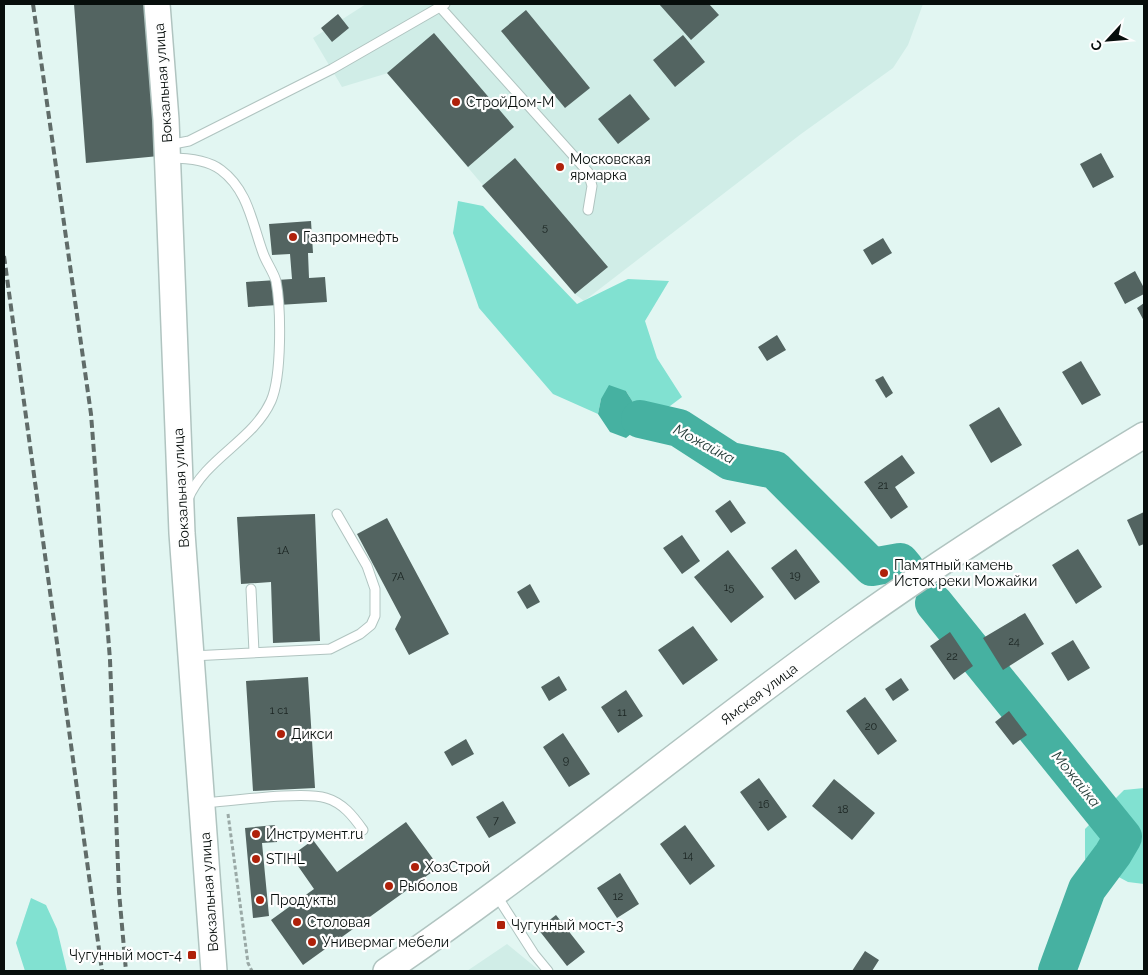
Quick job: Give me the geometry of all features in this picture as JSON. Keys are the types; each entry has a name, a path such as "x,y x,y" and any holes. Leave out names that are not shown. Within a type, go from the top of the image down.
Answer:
{"main road":[{"name":"Вокзальная улица","path":"157,4 168,152 182,518 215,967"},
{"name":"Ямская улица","path":"392,970 846,629 989,530 1144,435"}],"lane":[{"path":"168,152 306,82 443,6 588,172 592,186 588,210"},
{"path":"168,152 220,169 241,192 263,253 276,280 279,342 276,385 265,412 258,422 197,481 182,518"},
{"path":"192,656 330,649 360,634 371,624 375,616 375,589 367,566 337,514"},
{"path":"251,589 254,652"},
{"path":"203,803 306,796 325,798 339,804 351,814 362,830"},
{"path":"495,893 534,954 548,971"}],"shaded area":[{"path":"366,4 923,4 908,45 893,68 801,134 584,301 575,294 388,73 342,87 313,38"},
{"path":"458,201 483,206 577,304 628,279 669,281 645,321 657,358 682,397 666,409 637,409 626,391 601,399 598,414 553,394 479,308 453,233"},
{"path":"609,385 626,391 639,416 637,426 626,438 610,432 598,414 601,399"},
{"path":"1144,788 1144,884 1128,882 1085,859 1085,829 1124,790"},
{"path":"31,898 46,905 57,929 67,971 25,971 16,943"},
{"path":"507,944 540,971 467,971"}],"building":[{"path":"74,4 145,4 159,156 86,163"},
{"path":"659,4 709,4 719,15 691,40"},
{"path":"526,10 590,88 565,108 501,31"},
{"path":"338,14 349,28 332,42 321,28"},
{"path":"434,33 514,127 468,167 387,73"},
{"path":"683,35 705,62 675,87 653,60"},
{"path":"630,94 650,119 618,144 598,119"},
{"path":"1101,153 1114,177 1093,188 1080,164"},
{"path":"515,158 608,267 575,294 482,186"},
{"path":"311,221 313,253 308,253 309,278 325,277 327,302 248,307 246,282 292,279 290,254 272,255 269,224"},
{"path":"883,238 892,253 872,265 863,250"},
{"path":"1135,271 1144,288 1144,294 1125,304 1114,283"},
{"path":"1144,303 1144,321 1137,308"},
{"path":"777,335 786,350 767,361 758,347"},
{"path":"1081,361 1101,395 1082,405 1062,372"},
{"path":"883,376 893,393 886,398 875,380"},
{"path":"999,407 1022,445 991,463 969,425"},
{"path":"902,455 915,473 895,487 908,507 891,519 864,482"},
{"path":"730,500 746,523 731,533 715,511"},
{"path":"1144,512 1144,544 1139,546 1127,520"},
{"path":"315,514 320,641 273,643 271,582 241,584 237,517"},
{"path":"387,518 449,634 409,655 395,629 401,617 357,534"},
{"path":"682,535 700,561 682,574 663,548"},
{"path":"796,549 820,582 795,600 771,568"},
{"path":"1078,549 1102,587 1076,604 1052,565"},
{"path":"728,550 764,597 731,623 694,577"},
{"path":"530,584 540,602 527,609 517,592"},
{"path":"1025,613 1044,644 1003,670 983,638"},
{"path":"693,626 718,660 683,685 658,650"},
{"path":"950,632 973,666 954,680 930,646"},
{"path":"1073,640 1090,668 1068,681 1051,653"},
{"path":"559,676 567,690 549,701 541,687"},
{"path":"308,677 315,788 253,791 246,681"},
{"path":"901,678 909,690 893,701 885,689"},
{"path":"626,690 643,716 618,733 601,707"},
{"path":"865,697 897,741 878,755 846,711"},
{"path":"1009,711 1027,735 1013,745 995,722"},
{"path":"563,733 590,774 569,787 543,747"},
{"path":"466,739 474,754 452,766 444,752"},
{"path":"759,778 787,817 768,831 740,792"},
{"path":"834,779 875,813 852,840 812,806"},
{"path":"503,801 516,823 489,838 476,817"},
{"path":"406,822 439,867 303,965 271,920 314,889 291,856 313,840 337,872"},
{"path":"275,825 277,842 262,843 269,916 253,918 245,828"},
{"path":"685,825 715,866 690,885 660,844"},
{"path":"620,873 639,904 617,918 597,888"},
{"path":"556,915 585,952 567,966 538,929"},
{"path":"865,951 879,960 872,971 852,971"}],"waterway":[{"name":"Можайка","path":"640,419 679,428 730,461 775,470 872,567 900,562 905,568"},
{"name":"Можайка","path":"934,603 1123,837 1087,889 1057,971"}],"railway":[{"path":"33,4 91,414 110,660 119,892 126,971"},
{"path":"4,256 102,971"}],"place":[{"name":"СтройДом-М","path":"456,102"},
{"name":"Московская ярмарка","path":"560,167"},
{"name":"Газпромнефть","path":"293,237"},
{"name":"Памятный камень Исток реки Можайки","path":"884,573"},
{"name":"Дикси","path":"281,734"},
{"name":"Инструмент.ru","path":"256,834"},
{"name":"STIHL","path":"256,859"},
{"name":"ХозСтрой","path":"415,867"},
{"name":"Рыболов","path":"389,886"},
{"name":"Продукты","path":"260,900"},
{"name":"Столовая","path":"297,922"},
{"name":"Чугунный мост-3","path":"501,925"},
{"name":"Универмаг мебели","path":"312,942"},
{"name":"Чугунный мост-4","path":"192,955"}]}
